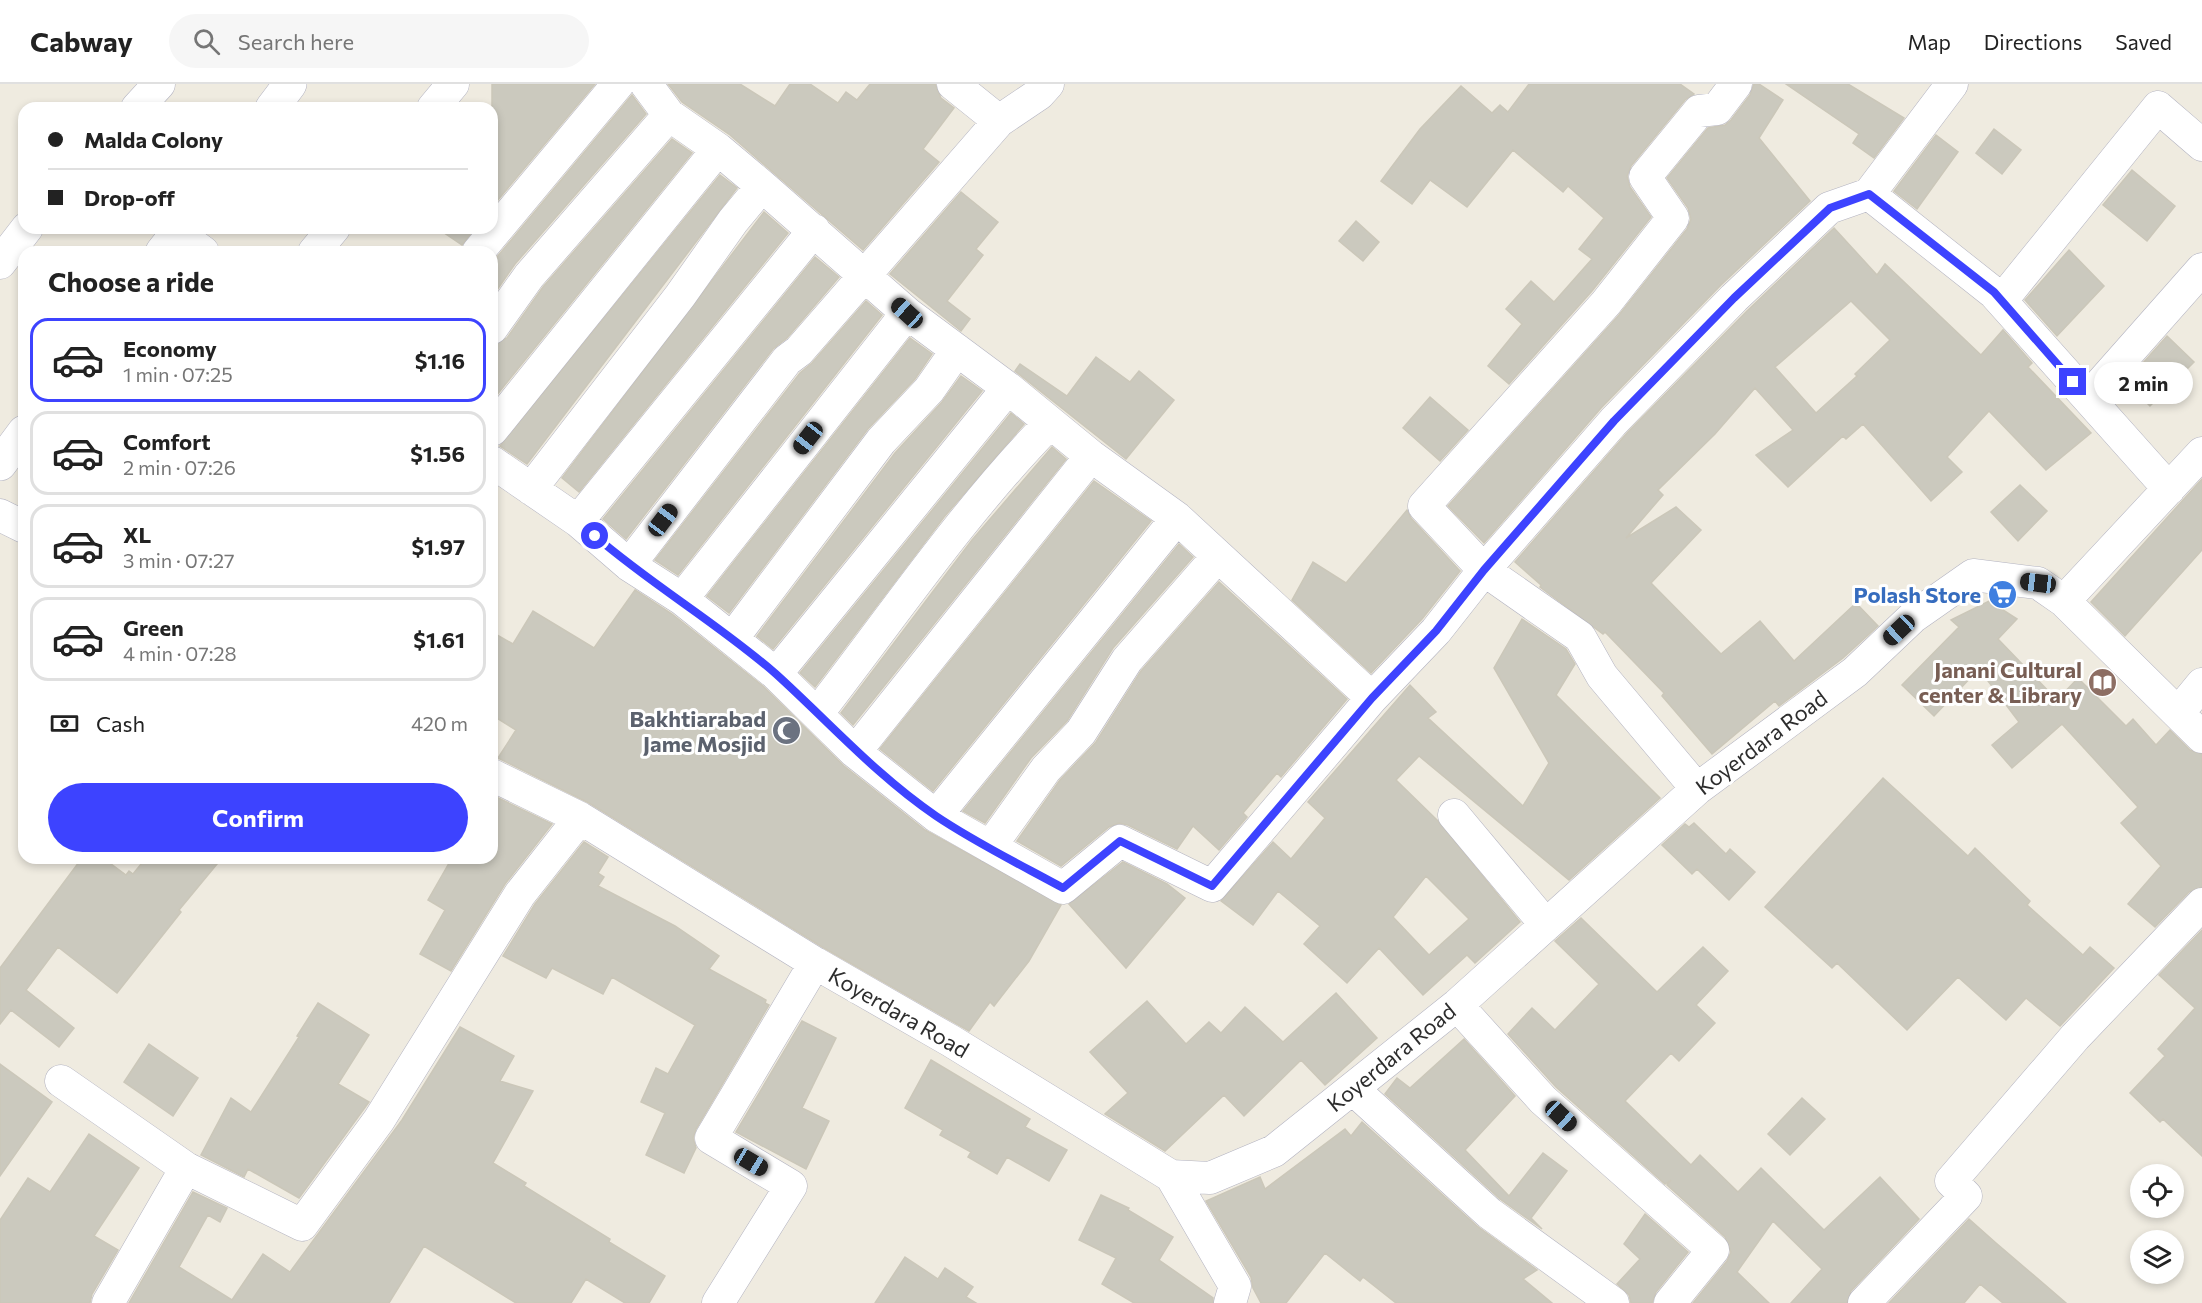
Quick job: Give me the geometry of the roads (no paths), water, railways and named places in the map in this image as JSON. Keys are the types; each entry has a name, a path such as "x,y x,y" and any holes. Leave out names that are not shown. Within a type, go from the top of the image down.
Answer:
{"street":[{"path":"142,102 159,84"},
{"path":"276,102 290,84"},
{"path":"438,102 453,84"},
{"path":"498,228 618,84"},
{"path":"646,84 669,115 718,149 907,313 1008,388 1090,456 1177,518 1372,698"},
{"path":"953,84 999,121"},
{"path":"629,565 787,360 799,351 999,121 1039,94 1048,84"},
{"path":"1697,789 1602,676 1580,637 1484,570 1424,506 1606,303 1673,218 1645,177 1699,111 1717,109 1736,84"},
{"path":"498,466 578,521 629,565 682,599 776,674 855,752 936,816 1063,888 1120,841 1212,886 1372,698 1436,631 1484,570 1614,421 1734,298 1830,208 1869,194 1952,84"},
{"path":"2002,300 2158,107 2197,129"},
{"path":"498,320 529,276 669,115"},
{"path":"498,423 718,149"},
{"path":"531,489 762,186"},
{"path":"1869,194 2002,300 2169,489"},
{"path":"578,521 814,230"},
{"path":"0,263 22,234"},
{"path":"319,246 329,234"},
{"path":"483,246 493,234"},
{"path":"173,238 190,246"},
{"path":"2088,398 2202,269"},
{"path":"682,599 907,313"},
{"path":"732,639 881,441 929,390 957,350"},
{"path":"776,674 1008,388"},
{"path":"817,714 929,565 1019,454 1050,423"},
{"path":"1,459 18,439"},
{"path":"2064,601 2202,453"},
{"path":"855,752 1090,456"},
{"path":"0,515 18,524"},
{"path":"936,816 1177,518"},
{"path":"990,847 1046,768 1081,732 1127,660 1218,556"},
{"name":"Koyerdara Road","path":"498,778 580,818 815,963 951,1041 1172,1176 1210,1178 1274,1151 1353,1089 1457,1005 1697,789 1855,672 1913,617 1973,575 2038,583 2064,601 2202,737"},
{"path":"2179,712 2202,684"},
{"path":"1454,815 1546,925"},
{"path":"61,1081 186,1168 302,1225 379,1120 520,894 580,818"},
{"path":"1864,1303 1966,1196 1951,1181 2076,1037 2202,904"},
{"path":"718,1303 791,1186 711,1138 815,963"},
{"path":"1457,1005 1544,1100 1713,1250 1670,1303"},
{"path":"1353,1089 1489,1213 1613,1303"},
{"path":"108,1303 186,1168"},
{"path":"1172,1176 1235,1286 1230,1303"}],"place":[{"name":"Polash Store","path":"2002,594"},
{"name":"Janani Cultural center & Library","path":"2103,682"},
{"name":"Bakhtiarabad Jame Mosjid","path":"787,731"}]}
